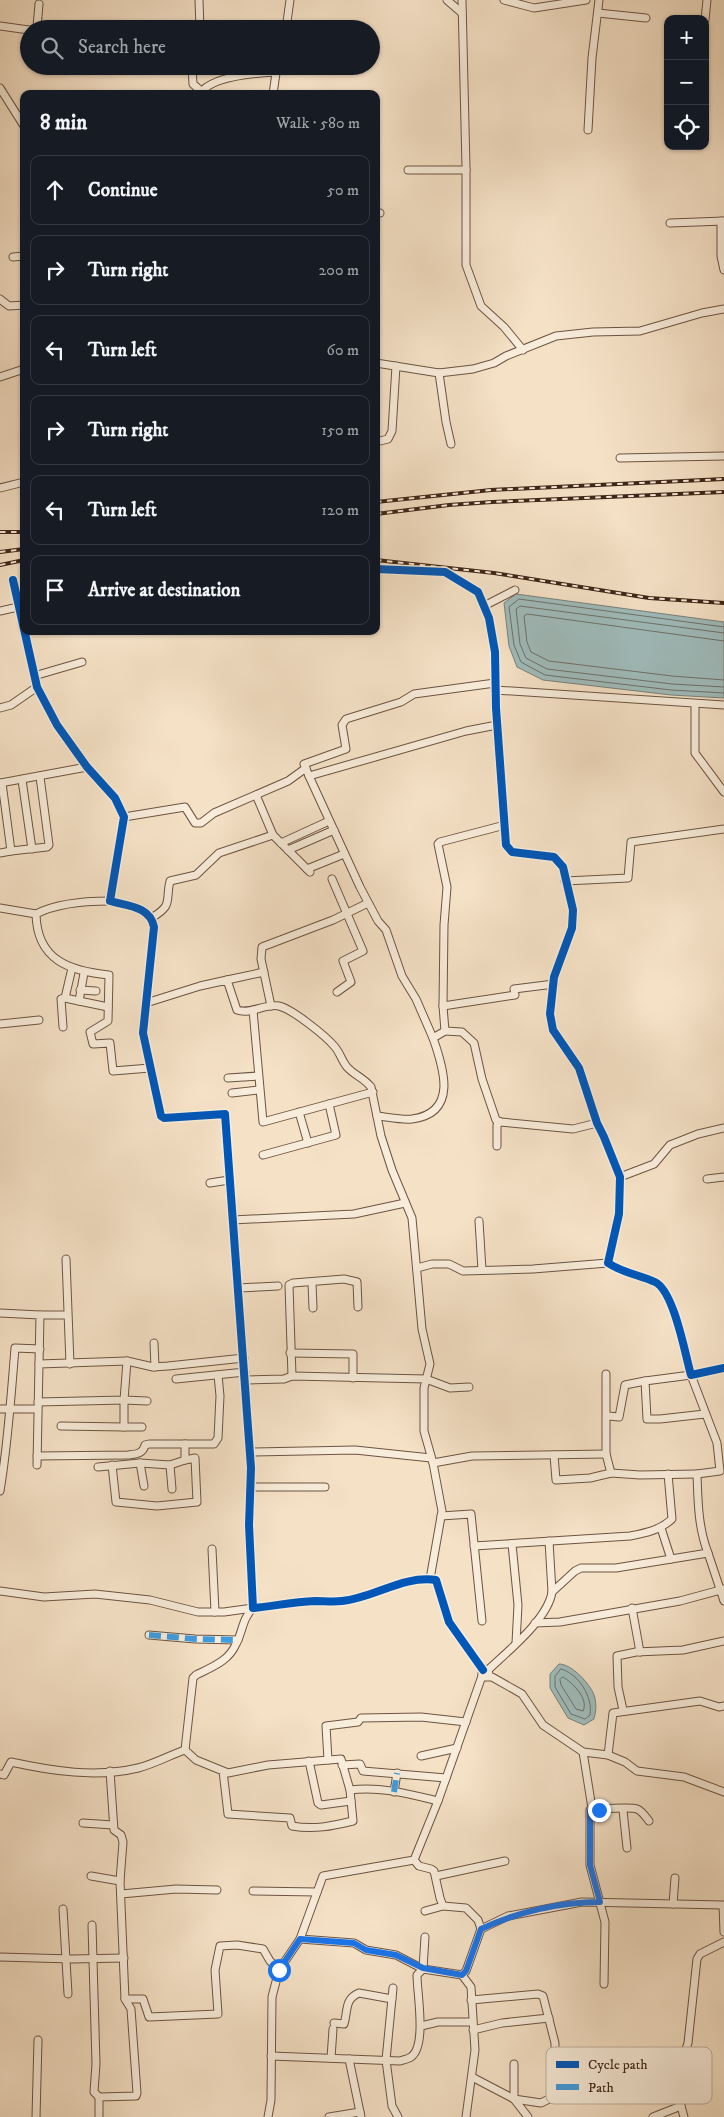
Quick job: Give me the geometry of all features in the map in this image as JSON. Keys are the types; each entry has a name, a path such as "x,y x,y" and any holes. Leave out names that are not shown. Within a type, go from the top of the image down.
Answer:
{"street":[{"path":"199,0 200,20"},
{"path":"287,20 290,0"},
{"path":"447,0 462,13"},
{"path":"462,0 466,265 481,306 504,327 523,350"},
{"path":"504,0 534,8 586,0"},
{"path":"588,130 591,65 599,0"},
{"path":"706,15 707,0"},
{"path":"38,20 39,4"},
{"path":"598,13 646,18"},
{"path":"0,26 20,29"},
{"path":"192,75 193,84 198,90"},
{"path":"202,90 212,82 245,75"},
{"path":"274,90 276,75"},
{"path":"1,91 20,120"},
{"path":"408,170 466,170"},
{"path":"670,222 722,221 721,256 724,270"},
{"path":"13,257 20,256"},
{"path":"0,299 9,306 20,305"},
{"path":"380,364 439,373 473,369 494,363 556,336 593,332 640,331 702,313 724,309"},
{"path":"380,441 388,439 392,431 396,366"},
{"path":"0,376 20,370"},
{"path":"439,373 451,444"},
{"path":"620,458 724,456"},
{"path":"0,488 20,483"},
{"path":"380,569 445,572 478,592 489,618 495,652 497,725 506,845 512,852 554,857 563,867 573,910 572,928 554,977 550,1014 553,1030 579,1068 597,1123 620,1177 618,1214 608,1263"},
{"path":"13,580 20,615"},
{"path":"484,606 515,590"},
{"path":"0,611 18,607"},
{"path":"25,635 37,687 57,725 87,767 115,798 124,817 110,901"},
{"path":"34,676 82,662"},
{"path":"0,708 11,705 37,687"},
{"path":"377,1116 400,1119 419,1117 432,1112 442,1101 444,1077 442,1065 433,1038 416,999 402,976 386,930 378,922 368,903 329,822 304,764 346,749 342,725 346,719 400,702 414,694 495,687 724,706"},
{"path":"696,705 695,753 724,792"},
{"path":"124,817 186,807 195,823 201,823 214,813 308,772 466,730 497,725"},
{"path":"11,851 1,783 87,767"},
{"path":"0,852 47,847 49,845 40,777"},
{"path":"22,780 32,849"},
{"path":"256,794 273,835 308,871 344,854"},
{"path":"281,842 329,822"},
{"path":"445,1031 443,1006 444,932 447,886 438,844 505,825"},
{"path":"565,881 628,878 631,842 724,829"},
{"path":"288,850 334,830"},
{"path":"151,918 166,906 170,898 168,889 170,881 196,876 218,853 273,835"},
{"path":"332,879 363,952 343,961 351,982 337,992"},
{"path":"0,908 36,914 43,910 80,903 110,901 144,910 151,918 154,927 143,1033 160,1116 164,1118 225,1114 246,1380 250,1452 250,1563 253,1608 245,1616 238,1640 224,1660 193,1678 185,1750"},
{"path":"272,1006 264,972 262,946 368,903"},
{"path":"36,914 36,926 42,942 52,957 84,973 109,975 108,1021 90,1032 93,1044 110,1043 113,1071 150,1068"},
{"path":"63,1027 61,998 64,998 72,968"},
{"path":"146,1003 200,986 264,972"},
{"path":"78,1001 84,973"},
{"path":"227,980 237,1010 242,1012 272,1006 282,1007 292,1012 330,1043 346,1065 366,1081 374,1092 377,1116 392,1170 412,1218 422,1329 430,1364 426,1379 424,1430 441,1503 441,1516 430,1579"},
{"path":"443,1006 515,995 514,990 554,984"},
{"path":"80,990 96,991"},
{"path":"64,998 108,1006"},
{"path":"253,1010 263,1122 374,1092"},
{"path":"0,1024 39,1020"},
{"path":"433,1038 445,1031 462,1032 474,1043 482,1078 496,1120 500,1122 574,1129 597,1123"},
{"path":"228,1078 258,1076"},
{"path":"232,1093 260,1090"},
{"path":"263,1155 336,1136 329,1104"},
{"path":"299,1112 308,1143"},
{"path":"497,1146 497,1125 500,1122"},
{"path":"620,1177 654,1164 670,1145 698,1134 724,1128"},
{"path":"707,1179 724,1177"},
{"path":"210,1183 230,1180"},
{"path":"233,1220 354,1214 405,1203"},
{"path":"479,1221 482,1270"},
{"path":"66,1259 70,1364"},
{"path":"417,1268 432,1264 449,1264 463,1271 556,1268 608,1263 632,1275 657,1283 668,1297 680,1329 691,1375 718,1443 722,1471 697,1474 612,1473 590,1478 556,1480 554,1455"},
{"path":"292,1376 289,1285 293,1283 344,1280 356,1282 358,1307"},
{"path":"312,1283 313,1308"},
{"path":"239,1288 278,1286"},
{"path":"0,1313 67,1316"},
{"path":"37,1465 40,1315"},
{"path":"154,1342 155,1366"},
{"path":"0,1491 15,1348 40,1348"},
{"path":"290,1353 353,1354 353,1378"},
{"path":"39,1364 127,1361 155,1366 244,1358"},
{"path":"124,1427 127,1361"},
{"path":"608,1416 620,1417 625,1385 724,1368"},
{"path":"176,1380 245,1372"},
{"path":"606,1374 608,1416 606,1454 612,1473"},
{"path":"37,1456 128,1455 138,1454 144,1450 145,1445 210,1444 216,1442 220,1396 218,1375"},
{"path":"246,1380 284,1379 292,1376 426,1379 450,1388 469,1387"},
{"path":"645,1381 647,1419 705,1414"},
{"path":"0,1409 124,1400 146,1402"},
{"path":"61,1426 142,1427"},
{"path":"184,1444 185,1460"},
{"path":"250,1452 355,1450 432,1460 472,1456 606,1454"},
{"path":"98,1467 140,1463 170,1464 195,1458 197,1502 157,1506 116,1502 112,1466"},
{"path":"140,1463 144,1486"},
{"path":"170,1464 172,1489"},
{"path":"474,1546 630,1536 648,1533 661,1528 672,1519 668,1474"},
{"path":"697,1474 703,1540 722,1590 724,1601"},
{"path":"251,1487 325,1487"},
{"path":"441,1516 471,1514 482,1621"},
{"path":"661,1528 671,1559"},
{"path":"414,1860 486,1673 534,1628 551,1600 549,1541"},
{"path":"512,1544 518,1605 516,1643"},
{"path":"212,1550 215,1612"},
{"path":"552,1592 575,1571 581,1568 616,1568 708,1553"},
{"path":"0,1592 44,1597 95,1594 150,1600 198,1612 215,1612 314,1601 342,1601 371,1595 390,1586 430,1579 436,1580 450,1622 486,1673 522,1694 542,1724 583,1752 608,1755 624,1762 637,1771 684,1778 724,1792"},
{"path":"536,1623 560,1622 680,1601 722,1590"},
{"path":"632,1608 640,1652"},
{"path":"149,1635 238,1640"},
{"path":"623,1710 618,1687 617,1656 640,1652 684,1650 724,1641"},
{"path":"608,1755 613,1713 623,1710 700,1701 719,1707 724,1706"},
{"path":"328,1760 326,1726 358,1722 361,1718 421,1717 466,1722"},
{"path":"421,1756 457,1748"},
{"path":"0,1774 4,1775 11,1762 47,1770 72,1772 110,1771 138,1767 185,1750"},
{"path":"185,1750 196,1760 228,1773 268,1765 341,1759 350,1790 353,1821 327,1827 303,1828 292,1826 290,1818 228,1814 223,1771"},
{"path":"583,1752 592,1808 590,1810 590,1865 605,1922 604,1984"},
{"path":"309,1761 318,1803 321,1805 351,1801"},
{"path":"342,1765 360,1764 362,1770 446,1778"},
{"path":"99,2097 136,2096 137,2093 131,2009 126,1999 120,1881 123,1842 121,1835 114,1830 113,1825 110,1771"},
{"path":"394,1792 397,1773"},
{"path":"350,1790 367,1788 438,1801"},
{"path":"592,1808 623,1810 635,1808 640,1810 649,1821"},
{"path":"623,1810 626,1848"},
{"path":"83,1824 113,1825"},
{"path":"414,1860 419,1866 431,1868 436,1876 440,1898 444,1906"},
{"path":"268,2117 271,2100 272,1997 279,1970 300,1939 323,1876 414,1860"},
{"path":"436,1876 505,1861"},
{"path":"91,1876 120,1881"},
{"path":"673,1904 675,1878"},
{"path":"121,1894 176,1889 217,1890"},
{"path":"253,1891 317,1892"},
{"path":"724,1901 724,1932"},
{"path":"481,1929 508,1916 582,1902 723,1905"},
{"path":"425,1911 444,1906 466,1908 478,1920 481,1929 466,1971 462,1975"},
{"path":"63,1909 68,1994"},
{"path":"92,1925 96,2064 94,2092 99,2097 99,2117"},
{"path":"271,2056 400,2061 411,2057 416,2050 420,2026 417,1975 423,1968 425,1938"},
{"path":"300,1939 354,1943 366,1950 396,1955 423,1968 462,1975 471,1987 475,2050 466,2117"},
{"path":"687,2047 697,1959 700,1954 724,1942"},
{"path":"126,1999 144,1998 148,2016 218,2014 216,1970 220,1946 263,1949 279,1970"},
{"path":"0,1957 124,1958"},
{"path":"393,1988 386,2060 392,2106 398,2117"},
{"path":"331,2058 334,2026 344,2024 346,2005 354,1994 358,1993 392,1999"},
{"path":"471,2000 538,1994 545,2000 555,2047"},
{"path":"420,2026 438,2022 473,2026 549,2018"},
{"path":"36,2117 38,2040"},
{"path":"329,2117 361,2115 349,2059"},
{"path":"514,2064 514,2099 528,2117"},
{"path":"472,2077 514,2099 540,2102 546,2100"},
{"path":"653,2117 681,2106 684,2117"}],"water":[{"path":"516,594 724,622 724,698 671,695 543,680 517,667 509,646 504,603"},
{"path":"559,1664 569,1667 580,1675 594,1695 596,1707 594,1719 584,1725 568,1718 550,1688 550,1674"}],"railway":[{"path":"380,502 491,490 724,479"},
{"path":"380,514 492,502 724,492"},
{"path":"0,532 20,532"},
{"path":"0,552 20,550"},
{"path":"380,560 494,573 649,598 724,603"},
{"path":"0,565 20,561"}],"marked path":[{"path":"149,1635 238,1640"},
{"path":"394,1792 397,1773"}],"cycle path":[{"path":"380,569 445,572 478,592 489,618 495,652 496,708 506,845 512,852 554,857 563,867 573,910 572,928 554,977 550,1014 553,1030 579,1068 597,1123 620,1177 619,1214 608,1263 655,1282 662,1288 673,1310 691,1375 724,1368"},
{"path":"13,580 20,611"},
{"path":"25,635 37,687 57,725 87,767 115,798 124,817 110,901 143,911 152,920 154,927 143,1033 161,1116 164,1118 225,1114 251,1468 249,1525 253,1608 315,1601 342,1601 366,1596 412,1581 436,1580 449,1622 483,1670"}],"route":[{"path":"279,1970 300,1939 354,1943 366,1950 396,1955 423,1968 462,1975 466,1971 481,1929 508,1916 582,1902 601,1902 590,1865 590,1810 592,1808 599,1810"}]}
